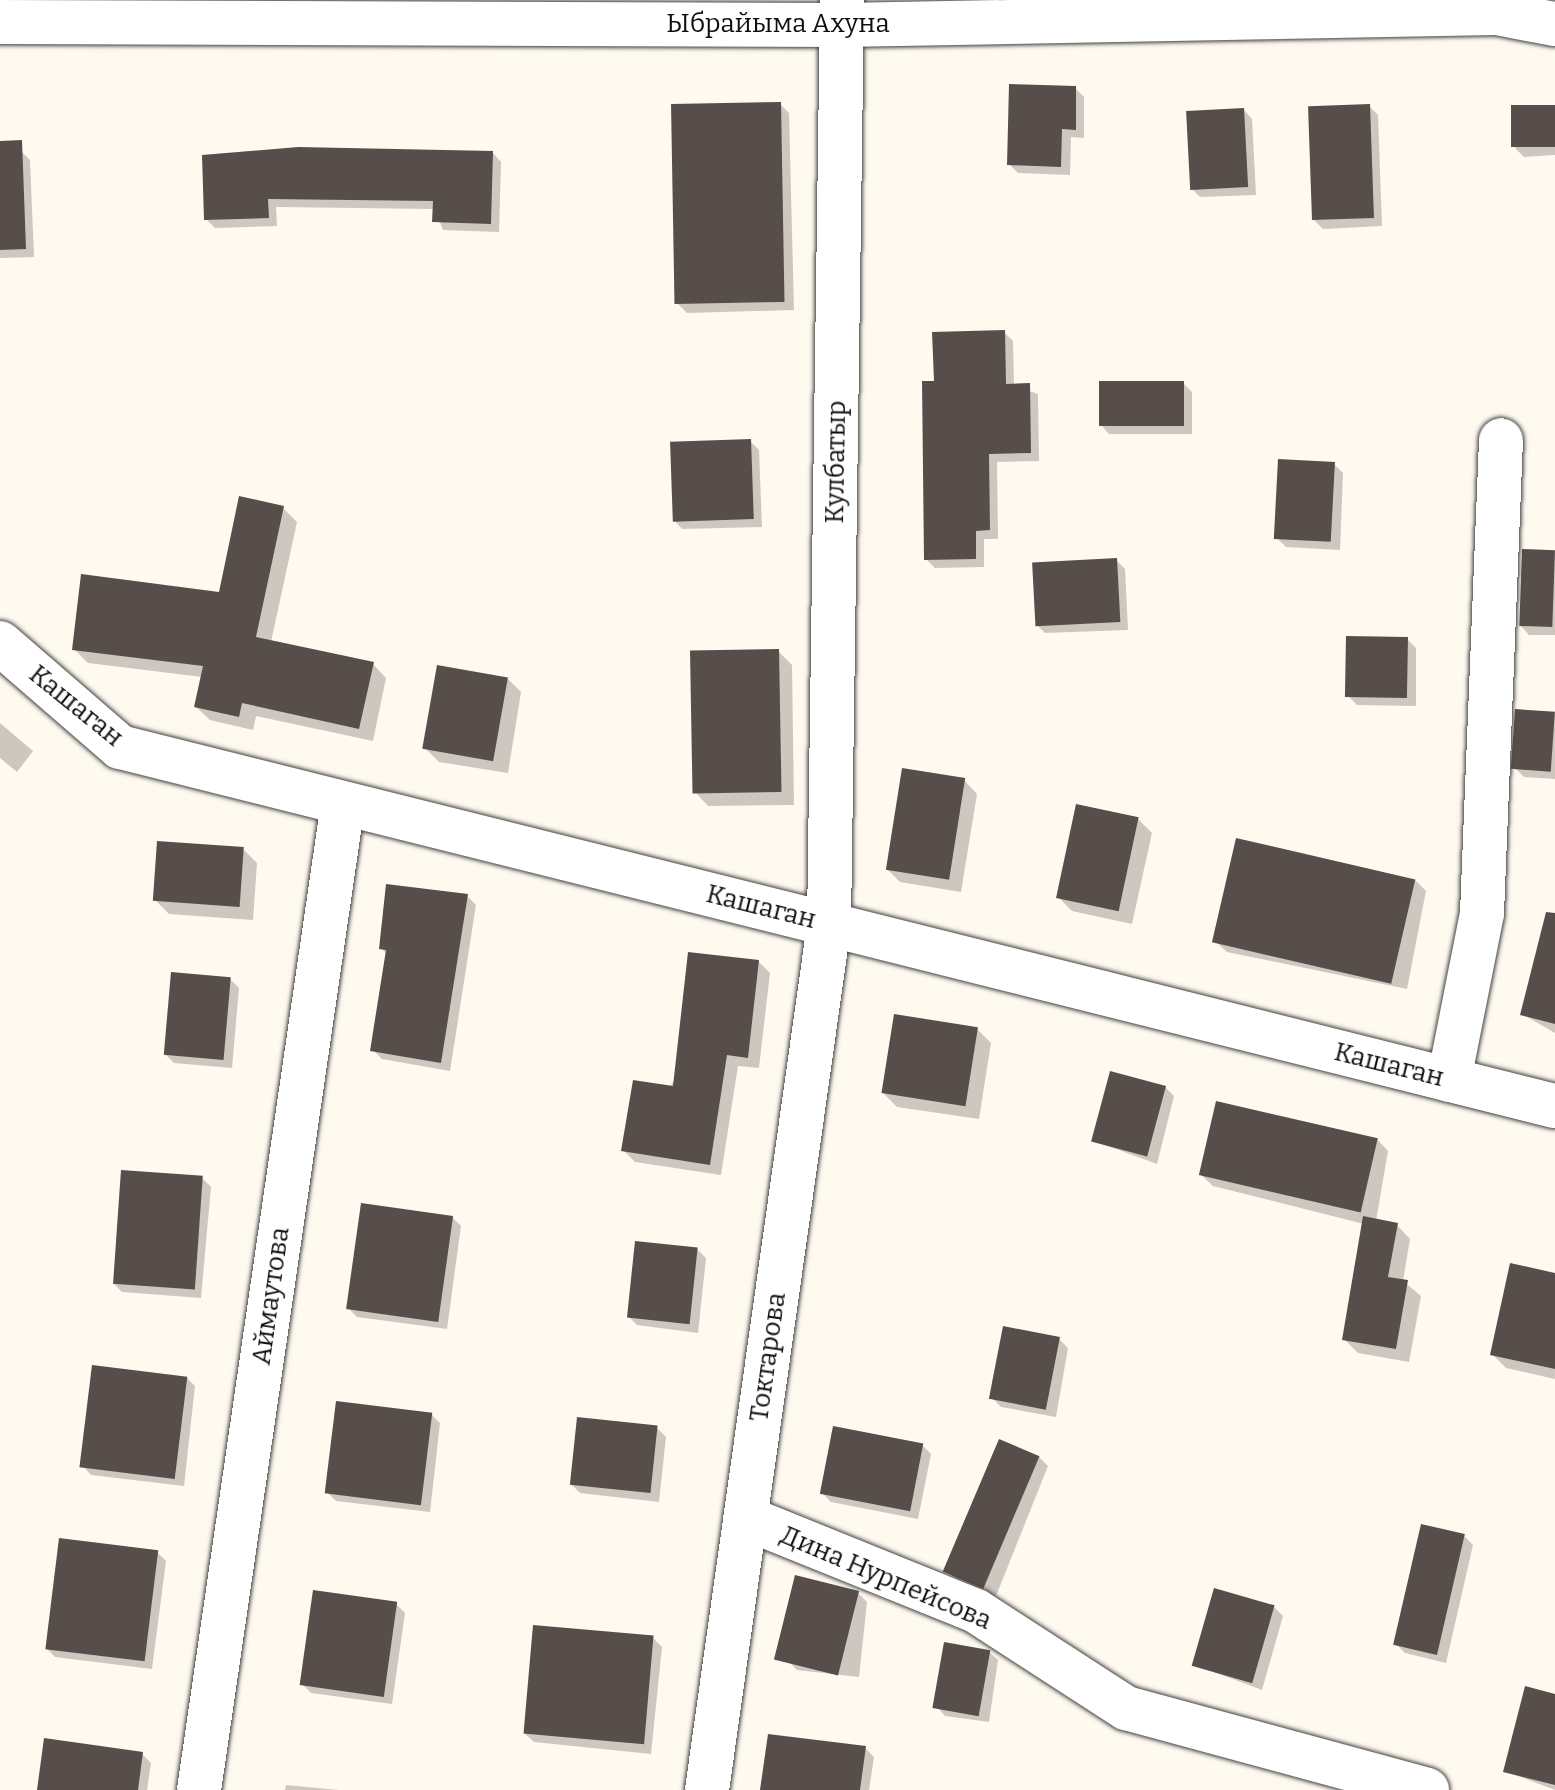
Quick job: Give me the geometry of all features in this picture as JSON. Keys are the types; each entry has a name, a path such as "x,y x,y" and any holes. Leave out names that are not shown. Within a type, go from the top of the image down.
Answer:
{"street":[{"name":"Ыбрайыма Ахуна","path":"0,22 1497,7 1555,24"},
{"name":"Кулбатыр","path":"829,925 842,12"},
{"path":"1449,1080 1482,913 1501,440"},
{"name":"Кашаган","path":"0,643 120,747 1555,1106"},
{"name":"Аймаутова","path":"199,1790 343,803"},
{"name":"Токтарова","path":"707,1790 829,925"},
{"name":"Дина Нурпейсова","path":"746,1518 976,1611 1126,1708 1427,1790"}],"building":[{"path":"1009,84 1076,86 1076,130 1062,129 1061,167 1007,165"},
{"path":"781,102 784,302 675,304 671,104"},
{"path":"1370,104 1374,218 1312,220 1308,106"},
{"path":"1511,105 1555,105 1555,147 1511,147"},
{"path":"1244,108 1248,187 1190,190 1186,111"},
{"path":"22,140 26,249 0,250 0,141"},
{"path":"298,147 493,151 491,224 432,222 433,201 268,199 269,218 204,220 202,155"},
{"path":"1005,330 1006,384 1030,383 1031,453 989,454 990,530 976,531 976,559 924,560 922,381 934,381 932,332"},
{"path":"1099,381 1184,381 1184,426 1099,426"},
{"path":"751,439 754,519 673,522 670,442"},
{"path":"1278,459 1335,462 1331,542 1274,539"},
{"path":"239,496 284,506 256,637 374,662 359,729 242,703 239,717 194,707 203,666 72,650 81,574 219,592"},
{"path":"1522,549 1555,550 1552,627 1519,626"},
{"path":"1117,558 1120,622 1035,626 1032,562"},
{"path":"1346,636 1408,637 1407,698 1345,697"},
{"path":"779,649 781,792 693,794 690,651"},
{"path":"437,665 508,678 493,761 422,749"},
{"path":"1515,709 1555,712 1551,772 1511,769"},
{"path":"902,768 965,778 949,880 886,870"},
{"path":"1076,804 1139,817 1119,911 1056,898"},
{"path":"1236,838 1415,879 1391,984 1212,942"},
{"path":"157,841 244,847 240,907 153,901"},
{"path":"386,884 468,894 441,1063 370,1051 386,950 379,949"},
{"path":"1546,912 1555,913 1555,1024 1520,1015"},
{"path":"688,952 759,960 748,1058 727,1055 710,1165 621,1151 633,1080 673,1086"},
{"path":"171,972 231,977 224,1060 164,1055"},
{"path":"894,1014 978,1027 965,1106 881,1093"},
{"path":"1110,1071 1166,1086 1147,1157 1091,1142"},
{"path":"1216,1101 1378,1138 1361,1212 1199,1175"},
{"path":"121,1170 203,1176 195,1289 113,1284"},
{"path":"361,1203 453,1216 438,1322 346,1309"},
{"path":"1363,1216 1398,1223 1388,1277 1408,1280 1396,1349 1342,1340"},
{"path":"635,1241 698,1248 690,1324 627,1318"},
{"path":"1510,1263 1555,1273 1555,1369 1490,1355"},
{"path":"1003,1326 1060,1337 1046,1410 989,1399"},
{"path":"92,1365 187,1377 175,1479 79,1467"},
{"path":"336,1401 432,1413 421,1505 325,1493"},
{"path":"577,1417 658,1425 650,1493 570,1485"},
{"path":"833,1426 923,1444 910,1511 820,1494"},
{"path":"999,1439 1040,1456 983,1589 943,1572"},
{"path":"1421,1524 1465,1534 1437,1655 1393,1645"},
{"path":"59,1538 158,1550 145,1661 45,1649"},
{"path":"795,1575 859,1591 838,1675 774,1659"},
{"path":"1214,1588 1275,1605 1252,1683 1192,1666"},
{"path":"313,1590 397,1602 384,1697 300,1685"},
{"path":"533,1625 654,1636 644,1744 524,1734"},
{"path":"944,1642 990,1650 979,1716 932,1708"},
{"path":"1525,1686 1555,1694 1555,1785 1503,1772"},
{"path":"768,1734 866,1746 860,1790 760,1790"},
{"path":"44,1738 143,1752 138,1790 37,1790"}]}
